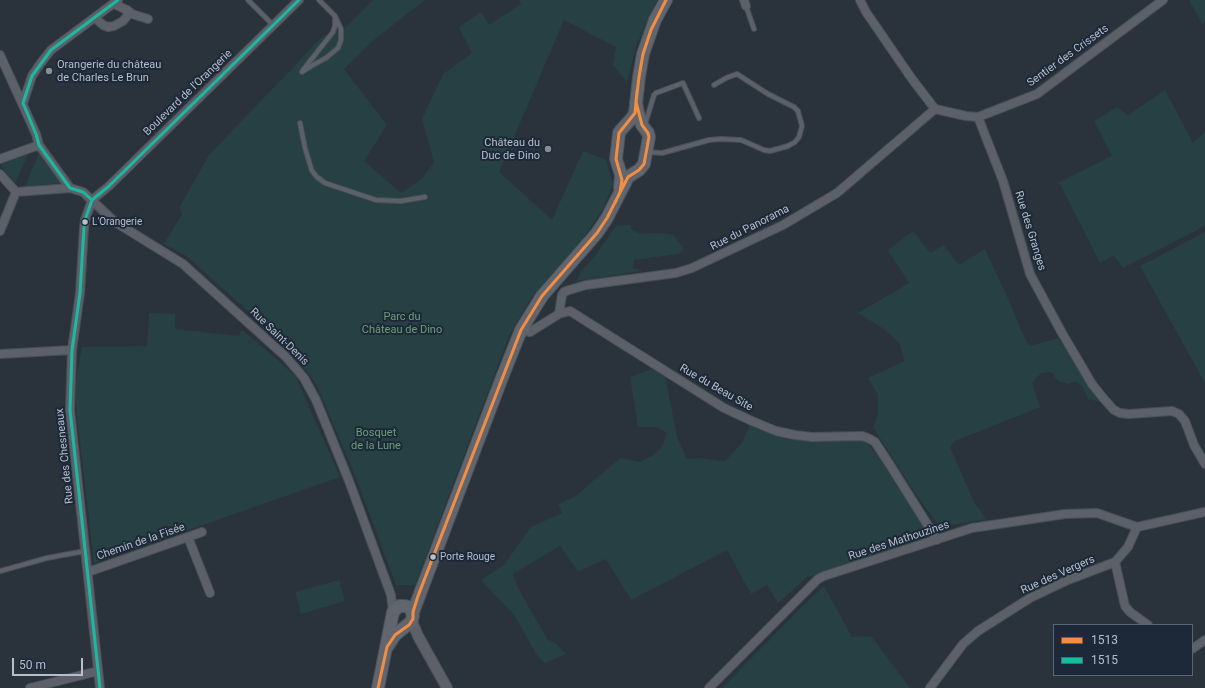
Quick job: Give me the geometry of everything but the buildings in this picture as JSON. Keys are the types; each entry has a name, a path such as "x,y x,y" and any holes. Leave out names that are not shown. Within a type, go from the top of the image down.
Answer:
{"main road":[{"path":"620,192 622,180 616,157 619,133 635,113 638,77 643,54 651,30 666,0"},
{"path":"378,688 387,647 413,601 418,596 500,380 521,330 542,296 597,234 628,177 639,170 644,164 647,152 648,133 642,125 636,102"},
{"path":"627,124 637,122 642,125"},
{"path":"617,163 623,170 627,172 634,172"}],"street":[{"name":"Boulevard de l'Orangerie","path":"92,200 109,186 299,0"},
{"path":"860,0 866,12 912,79 935,109 966,116 978,117"},
{"name":"Sentier des Crissets","path":"978,117 1037,94 1163,0"},
{"path":"23,103 32,76 45,57 60,42 116,2 132,14 148,19"},
{"path":"95,18 103,25 108,27 114,26 123,21 128,15 127,10"},
{"path":"0,55 23,103 39,145 70,188"},
{"name":"Rue du Panorama","path":"559,314 562,296 564,292 569,290 586,285 676,273 687,270 783,225 837,193 935,109"},
{"name":"Rue des Granges","path":"978,117 1003,181 1030,274 1092,384 1114,410 1120,414 1172,411 1179,414 1185,421 1194,445 1205,464"},
{"path":"0,159 39,145"},
{"path":"0,174 16,192"},
{"path":"16,192 70,188 82,192 92,200"},
{"path":"0,231 16,192"},
{"name":"Rue des Chesneaux","path":"92,200 85,220 80,293 72,350 70,410 100,688"},
{"name":"Rue Saint-Denis","path":"92,200 105,215 183,264 286,357 304,378 316,400 349,481 391,594 404,616"},
{"name":"Rue du Beau Site","path":"559,314 570,311 724,408 776,431 812,437 862,436 875,442 937,540"},
{"path":"521,330 530,332 559,314"},
{"path":"0,354 72,350"},
{"path":"1137,527 1205,512"},
{"name":"Rue des Mathouzines","path":"710,688 818,579 831,574 972,528 1065,514 1096,513 1137,527"},
{"name":"Rue des Vergers","path":"930,688 963,644 997,618 1030,598 1055,586 1115,562 1128,547 1137,527"},
{"name":"Chemin de la Fisée","path":"88,572 202,532"},
{"path":"188,537 210,593"},
{"path":"1115,562 1125,606 1135,617 1146,624"},
{"path":"404,616 418,636 446,688"},
{"path":"1193,648 1205,640"},
{"path":"30,688 98,671"}],"lane":[{"path":"248,0 273,25"},
{"path":"319,0 335,16 341,29 341,40 338,48 326,58 302,72 333,32 335,26 335,16"},
{"path":"745,3 754,29"},
{"path":"647,152 662,153 701,142 721,139 741,140 770,151 796,142 802,126 798,111 794,107 768,94 737,74 714,85"},
{"path":"642,125 646,121 654,95 683,83 699,118"},
{"path":"300,123 305,148 312,171 325,183 376,200 401,201 425,196"},
{"path":"0,571 48,558 86,551"}],"green space":[{"name":"Parc du Château de Dino","path":"373,0 425,0 370,43 344,69 387,125 364,161 401,193 422,179 434,162 422,119 443,74 472,53 459,27 481,12 489,25 521,4 519,0 658,0 636,46 627,82 613,65 616,47 564,20 499,172 552,220 583,151 606,160 613,184 603,209 583,239 531,298 509,336 415,585 396,585 357,480 317,386 304,367 281,341 188,257 164,244 182,214 179,208 209,155 323,36 345,28"},
{"path":"1189,0 1205,0 1205,22 1202,24"},
{"path":"1165,90 1193,143 1205,132 1205,226 1123,268 1114,255 1100,263 1059,182 1112,156 1094,121 1117,107 1128,115"},
{"path":"29,153 15,183 0,165"},
{"path":"39,153 61,183 25,187"},
{"path":"630,225 632,230 640,234 660,233 673,235 684,250 678,254 634,260 633,268 642,271 576,281 582,270 594,257 616,226"},
{"path":"913,231 930,253 944,245 959,265 985,249 1026,341 1030,346 1058,338 1100,402 1088,399 1082,386 1075,381 1069,384 1058,381 1051,372 1041,373 1032,383 1040,407 955,441 950,447 974,502 986,519 940,527 917,496 873,427 878,415 878,395 868,378 905,361 899,343 884,329 858,313 909,283 888,250"},
{"path":"1205,232 1205,383 1140,266"},
{"path":"149,313 175,314 175,329 239,336 242,330 279,361 296,377 340,477 94,563 76,407 76,382 82,347 147,346"},
{"path":"652,369 665,375 677,437 687,459 700,458 722,461 726,460 741,444 752,421 781,435 825,441 856,439 866,442 877,455 927,532 925,536 806,578 778,603 767,585 751,594 727,550 631,600 606,559 578,572 560,546 513,574 518,588 547,639 555,643 566,654 545,663 537,655 514,615 481,580 504,565 531,527 562,513 558,504 576,496 621,458 640,462 654,455 663,445 667,433 657,427 638,427 630,377"},
{"path":"339,580 345,601 301,614 295,592"},
{"path":"824,586 852,637 872,637 910,688 722,688 801,608"}],"transit line":[{"name":"1515","path":"92,200 83,192 70,188 39,145 23,103 32,76 51,50 118,0"},
{"name":"1515","path":"92,200 109,186 299,0"},
{"name":"1513","path":"378,688 387,647 395,635 409,625 413,619 413,612 418,596 521,330 542,296 597,233 607,218 628,177 639,170 644,164 649,137 642,125 636,102 639,77 643,54 651,30 666,0"},
{"name":"1513","path":"615,203 620,192 622,180 616,159 619,133 635,113 637,91"},
{"name":"1515","path":"92,200 85,220 84,228 80,293 72,350 70,410 100,688"}],"place":[{"name":"Orangerie du château de Charles Le Brun","path":"49,71"},
{"name":"Château du Duc de Dino","path":"548,149"},
{"name":"L'Orangerie","path":"85,222"},
{"name":"Porte Rouge","path":"433,557"}],"park label":[{"name":"Bosquet de la Lune","path":"376,439"}]}
